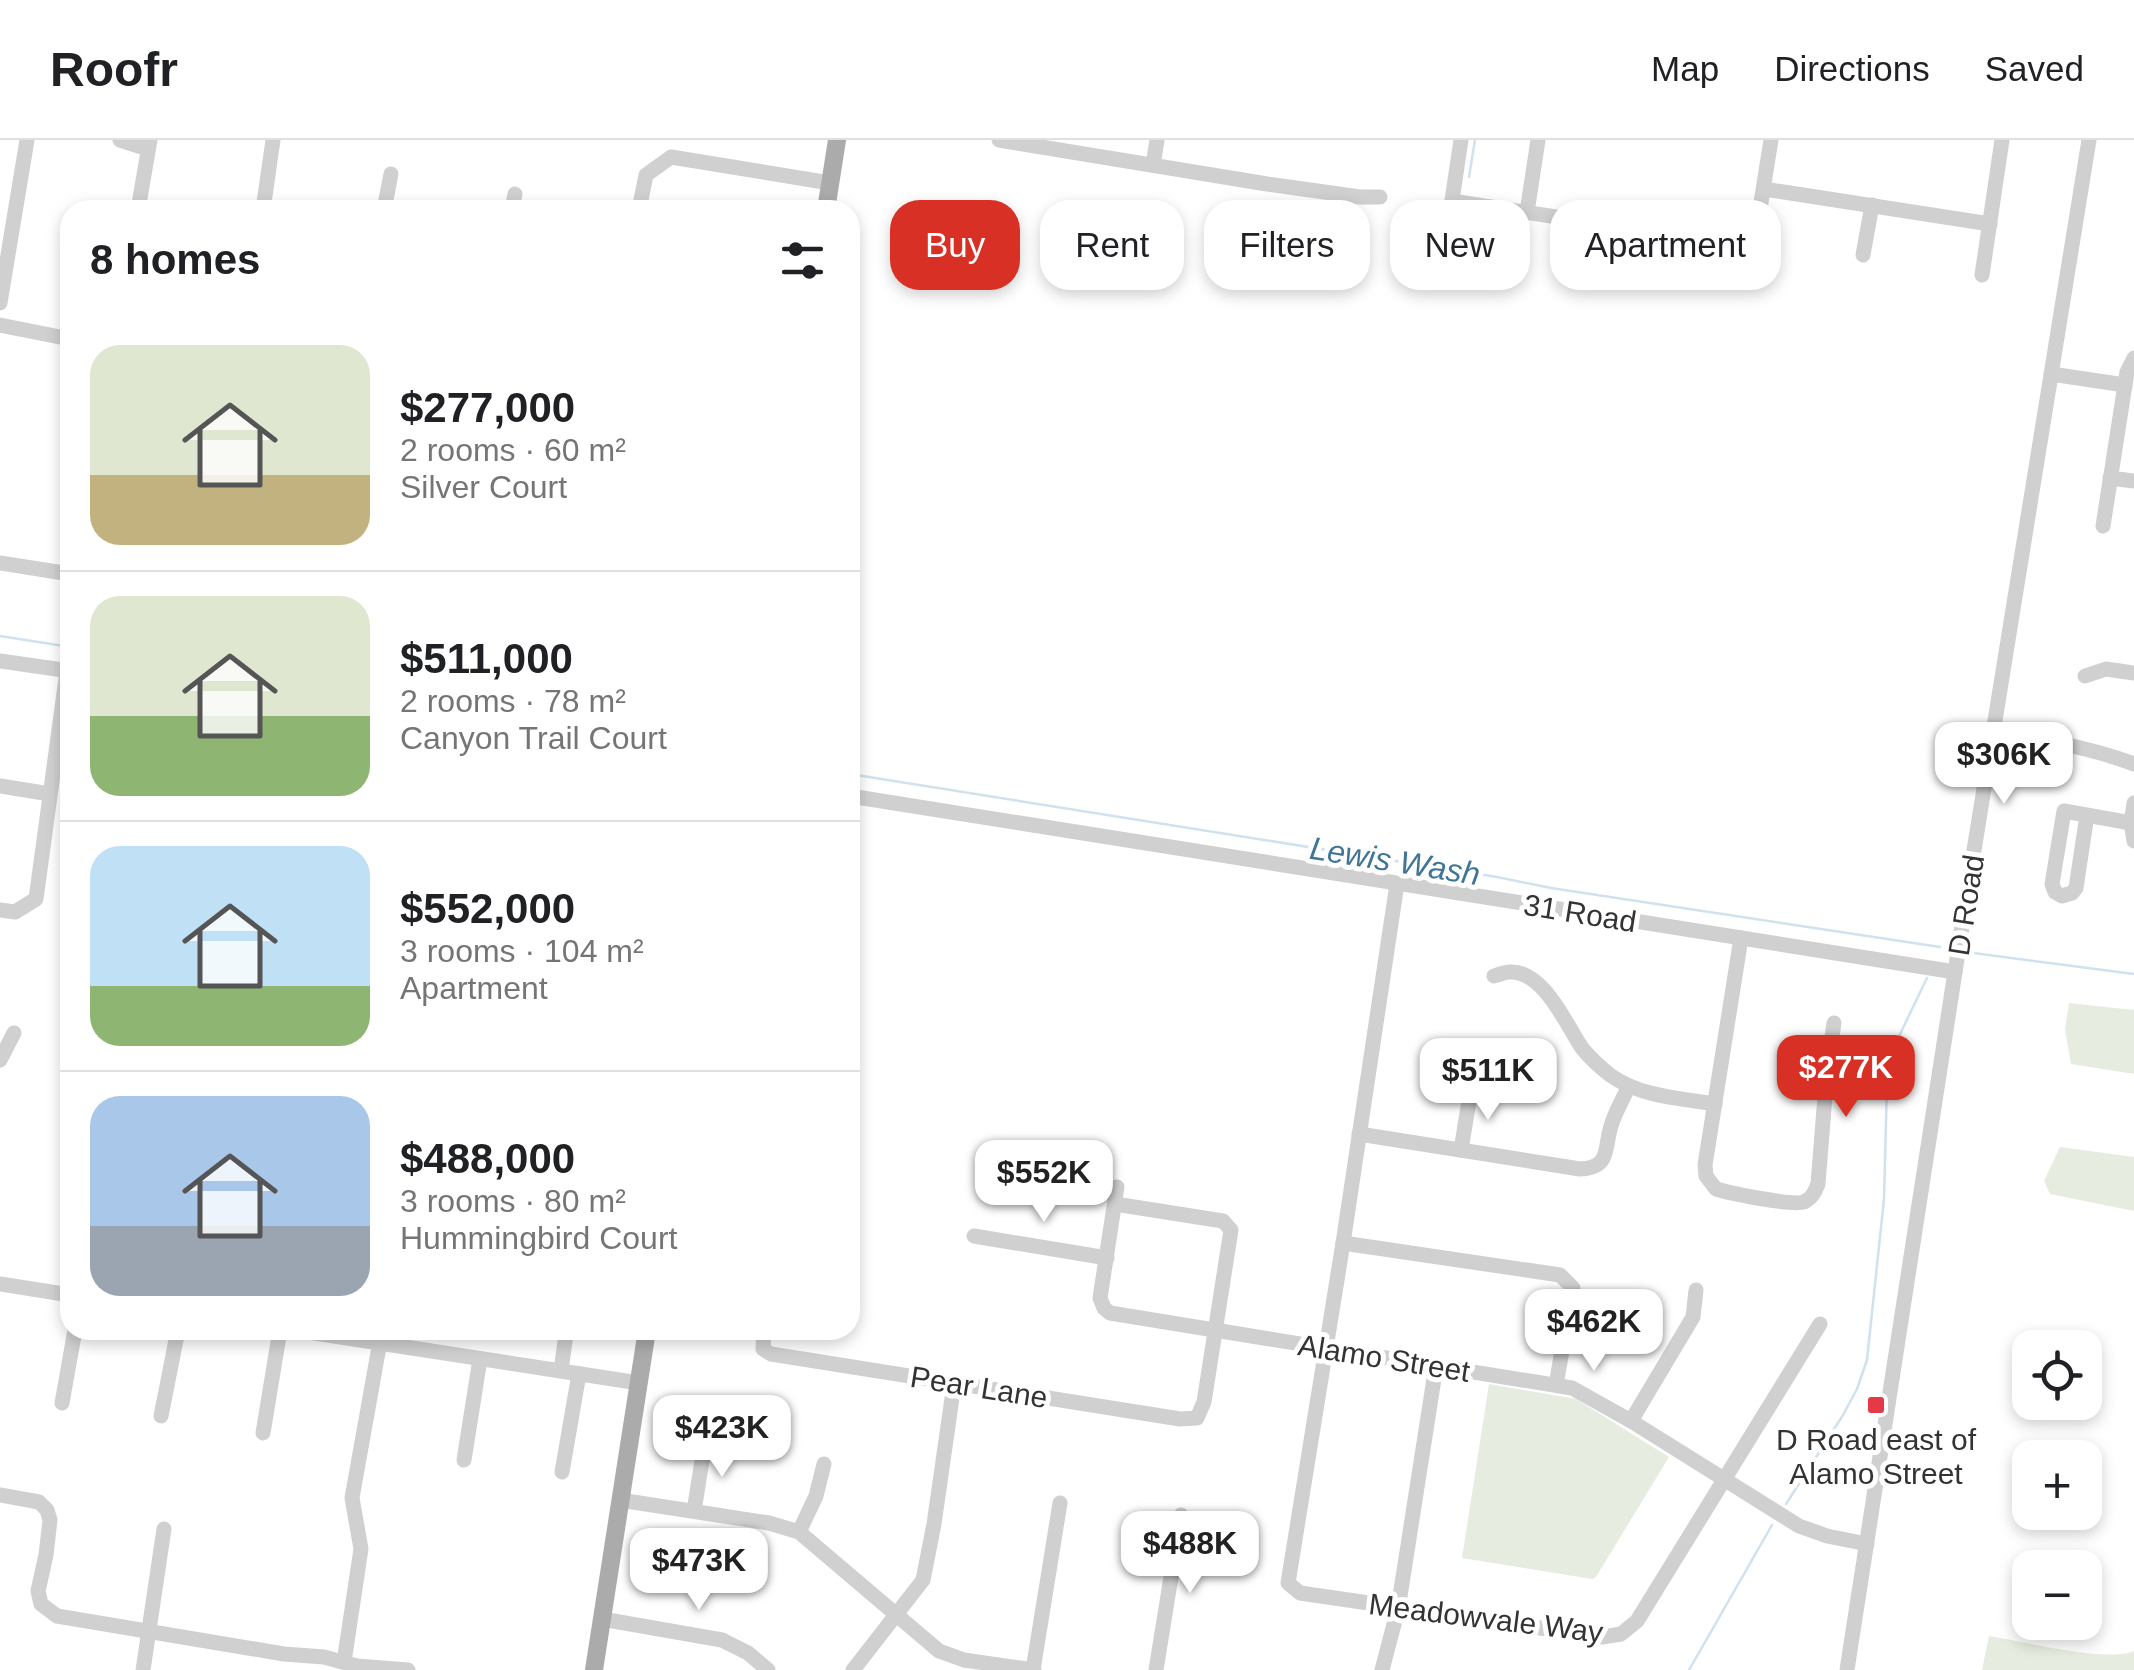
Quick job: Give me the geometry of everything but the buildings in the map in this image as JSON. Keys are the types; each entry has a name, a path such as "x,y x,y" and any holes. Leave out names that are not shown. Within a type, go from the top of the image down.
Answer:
{"main road":[{"path":"827,200 837,140"},
{"path":"594,1670 645,1340"}],"street":[{"path":"0,303 7,215 27,140"},
{"path":"120,140 149,144 140,200"},
{"path":"264,200 273,140"},
{"path":"999,140 1380,197"},
{"path":"1153,165 1157,140"},
{"path":"1452,200 1461,140"},
{"path":"1529,200 1538,140"},
{"path":"1530,212 1751,245 1755,240 1770,140"},
{"path":"1982,276 2002,140"},
{"name":"D Road","path":"1846,1670 2088,140"},
{"path":"641,200 646,174 671,157 830,183"},
{"path":"386,200 390,174"},
{"path":"1764,189 1990,224"},
{"path":"1862,255 1872,205"},
{"path":"0,326 60,337"},
{"path":"2102,526 2127,372 2134,358"},
{"path":"2051,374 2125,386"},
{"path":"2110,478 2134,482"},
{"path":"0,563 60,572"},
{"path":"0,661 60,670"},
{"path":"2085,676 2106,668 2134,673"},
{"path":"8,911 36,899 60,726"},
{"path":"1993,732 2040,739 2134,764"},
{"path":"0,786 50,794"},
{"name":"31 Road","path":"860,798 1955,972"},
{"path":"2134,803 2134,841"},
{"path":"2087,815 2076,888 2062,896 2052,884 2064,812 2087,815 2131,823"},
{"path":"1327,1349 1397,884"},
{"path":"1741,938 1705,1171 1712,1185 1721,1191 1794,1203 1812,1196 1818,1184 1826,1071 1834,1023"},
{"path":"1494,976 1512,971 1533,982 1555,1003 1589,1056 1629,1086 1715,1104"},
{"path":"0,1060 14,1033"},
{"path":"1461,1150 1469,1101 1478,1084"},
{"path":"1359,1134 1590,1168 1605,1155 1610,1127 1629,1086"},
{"path":"974,1236 1106,1258 1116,1195 1223,1220 1232,1234 1216,1331"},
{"path":"1344,1242 1560,1275 1573,1288 1556,1386"},
{"name":"Alamo Street","path":"1106,1258 1100,1298 1104,1308 1114,1314 1579,1391 1813,1532 1867,1544"},
{"path":"0,1284 60,1293"},
{"path":"1631,1421 1694,1317 1696,1290"},
{"path":"1724,1480 1820,1324"},
{"name":"Pear Lane","path":"763,1340 763,1348 771,1354 1196,1418 1204,1402 1216,1331"},
{"path":"62,1402 73,1340"},
{"path":"161,1416 176,1340"},
{"path":"263,1433 278,1340"},
{"path":"344,1662 361,1549 352,1498 380,1340"},
{"path":"395,1340 638,1383"},
{"path":"561,1371 565,1340"},
{"name":"Meadowvale Way","path":"1327,1349 1288,1583 1300,1593 1602,1637 1621,1634 1637,1621 1724,1480"},
{"path":"464,1460 480,1358"},
{"path":"1382,1670 1398,1609 1436,1366"},
{"path":"562,1472 580,1374"},
{"path":"853,1670 923,1580 954,1384"},
{"path":"694,1511 705,1442"},
{"path":"799,1532 816,1496 824,1464"},
{"path":"0,1495 39,1502 48,1510 46,1555 38,1591 41,1604 57,1616 284,1654 324,1657 356,1666 408,1670"},
{"path":"620,1500 769,1523 799,1532 939,1652 964,1660 1034,1670 1060,1503"},
{"path":"1156,1670 1182,1515"},
{"path":"144,1670 164,1529"},
{"path":"602,1619 722,1640 748,1653 768,1670"}],"shaded area":[{"path":"2069,1003 2134,1010 2134,1074 2071,1064 2065,1029"},
{"path":"2060,1147 2134,1157 2134,1211 2050,1194 2044,1181"},
{"path":"1489,1384 1576,1399 1669,1457 1596,1577 1462,1558"},
{"path":"1989,1636 2085,1653 2134,1651 2134,1670 1982,1670"}],"waterway":[{"path":"1469,177 1475,140"},
{"name":"Lewis Wash","path":"0,636 60,645"},
{"name":"Lewis Wash","path":"860,776 1940,947"},
{"name":"Lewis Wash","path":"1966,952 2134,974"},
{"path":"1786,1504 1843,1415 1867,1360 1884,1199 1891,1053 1927,978"},
{"path":"1689,1670 1772,1525"}],"place":[{"name":"D Road east of Alamo Street","path":"1876,1405"}]}
